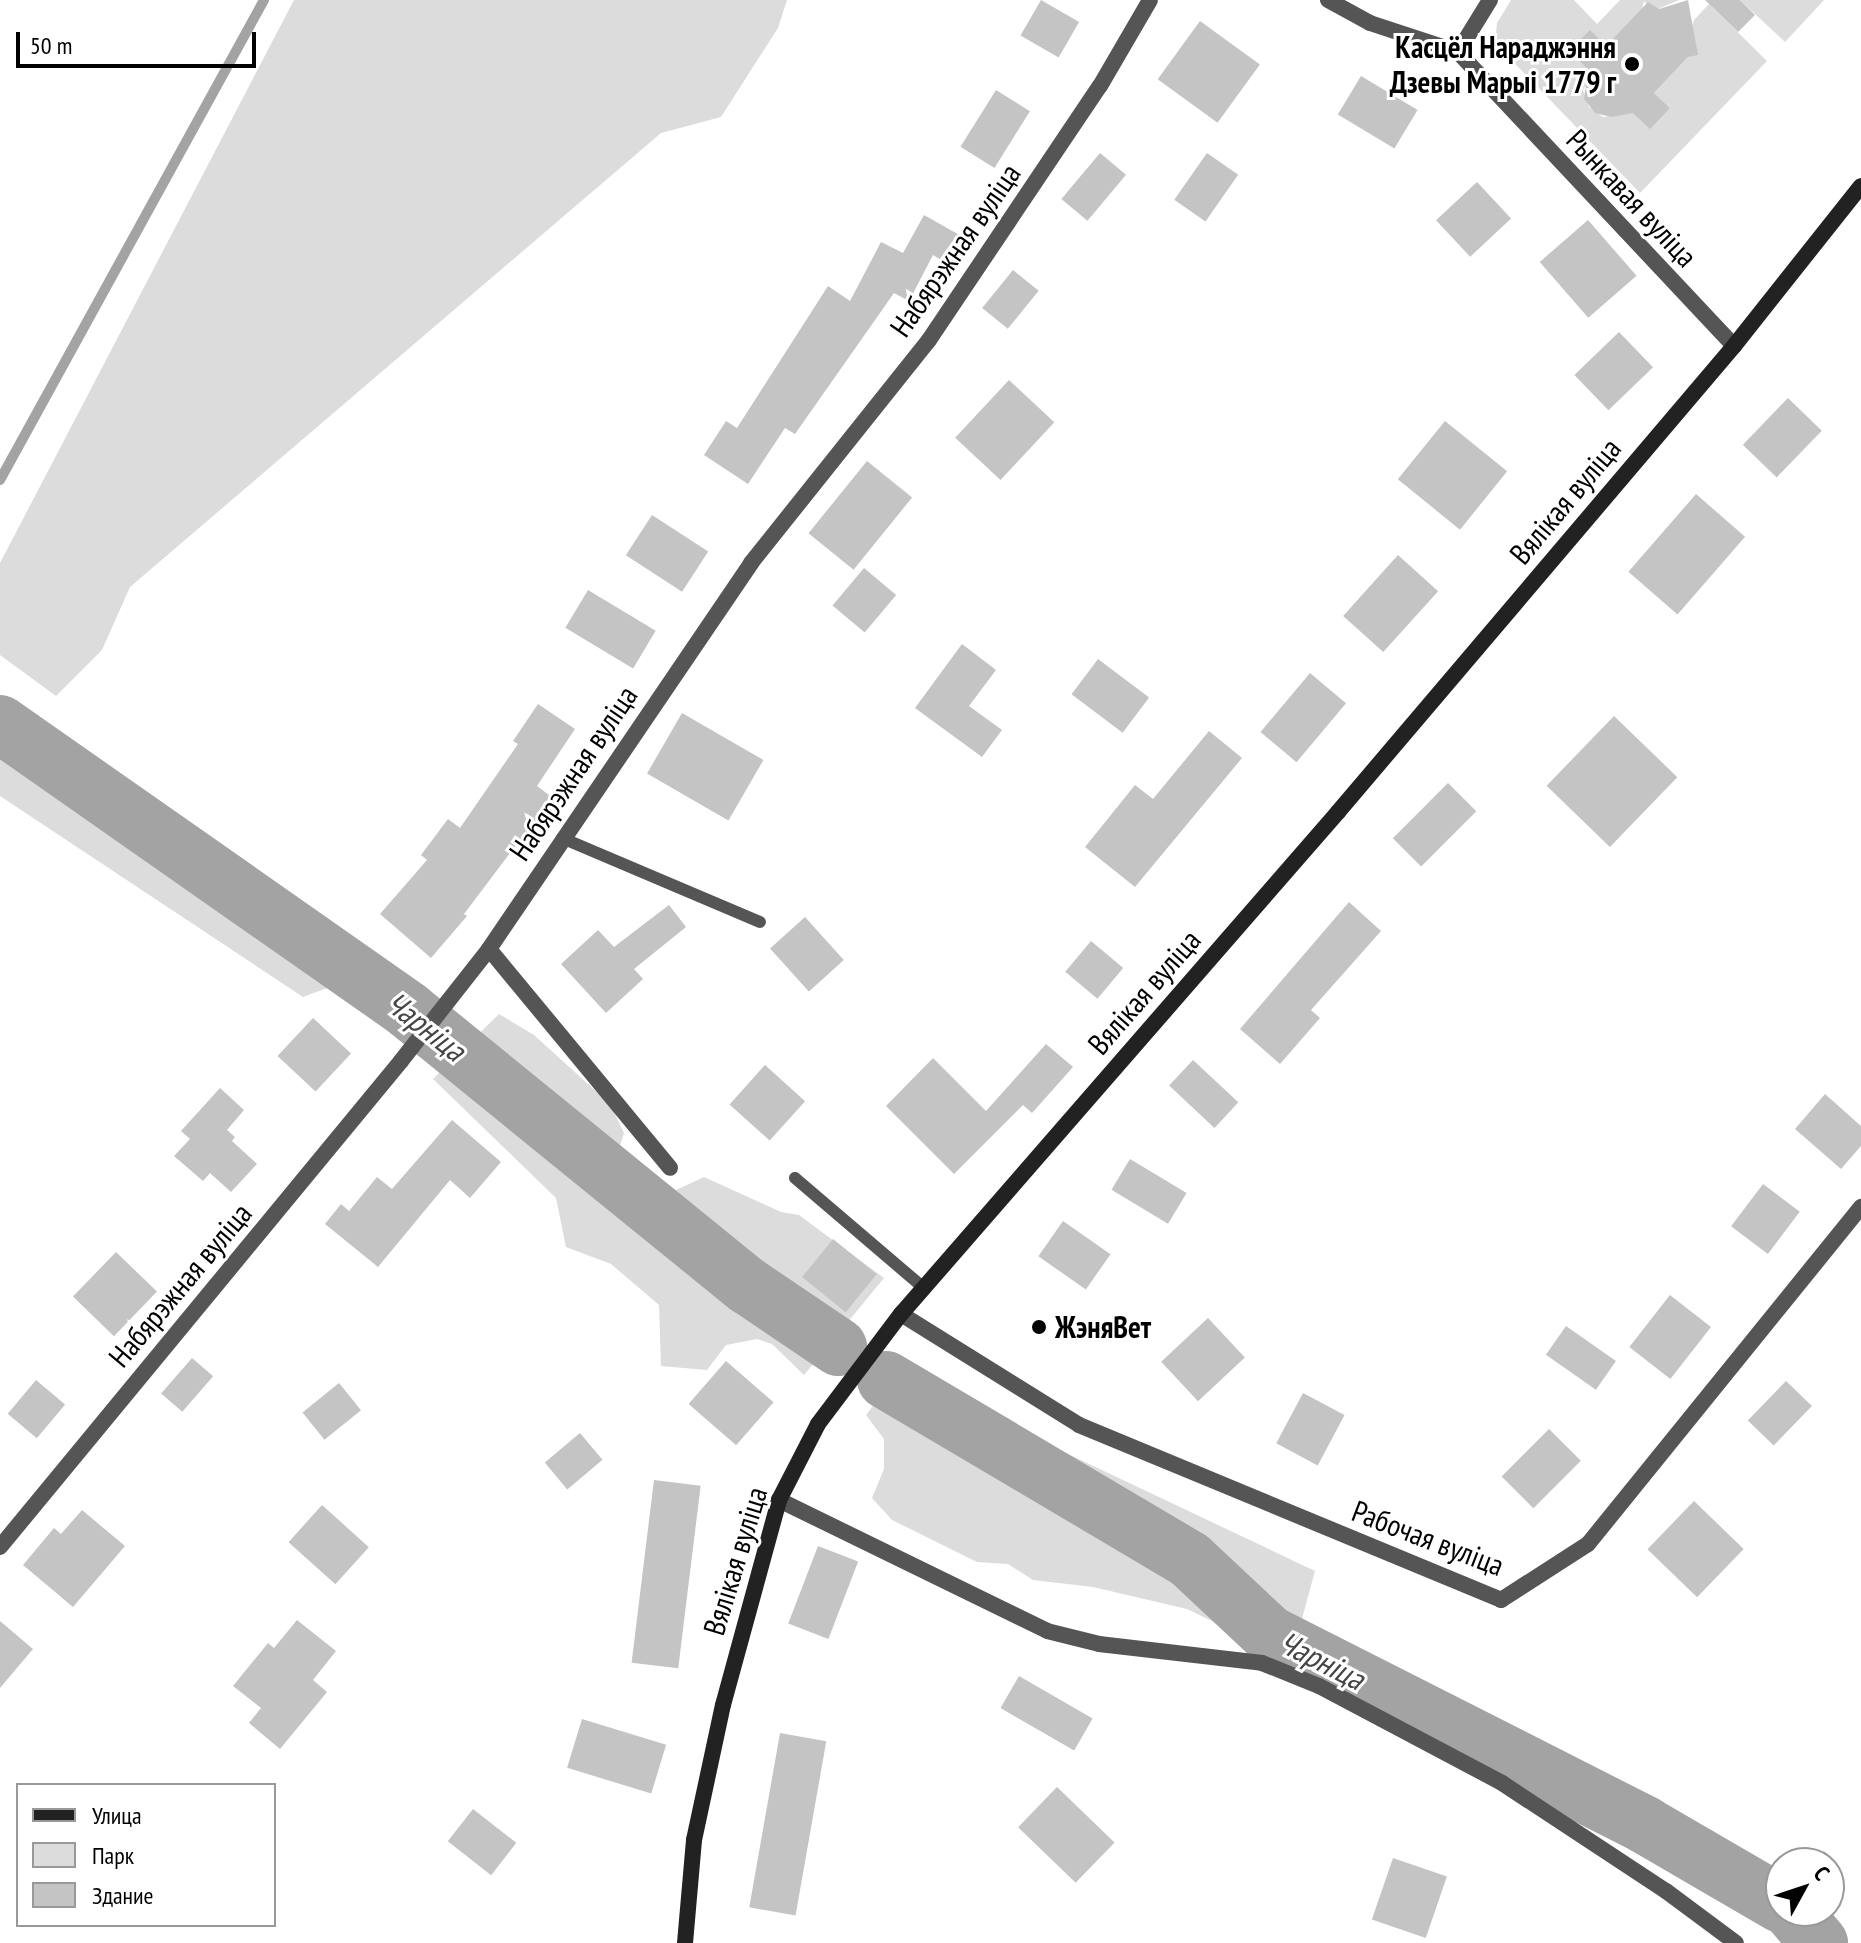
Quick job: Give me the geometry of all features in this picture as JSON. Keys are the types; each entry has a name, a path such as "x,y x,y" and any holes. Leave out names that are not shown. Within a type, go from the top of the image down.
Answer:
{"main road":[{"name":"Вялікая вуліца","path":"685,1943 694,1840 723,1705 779,1500 818,1424 901,1314 1338,812 1734,346 1861,187"}],"street":[{"name":"Набярэжная вуліца","path":"0,1547 401,1061 489,949 751,563 929,340 1100,86 1150,0"},
{"name":"Рынкавая вуліца","path":"1328,0 1370,23 1458,52 1734,346"},
{"path":"1458,52 1490,0"},
{"path":"489,949 670,1168"},
{"name":"Рабочая вуліца","path":"901,1314 1079,1425 1501,1600 1588,1544 1861,1207"},
{"path":"779,1500 1047,1631 1099,1644 1262,1663 1319,1686 1502,1783 1666,1891 1736,1943"}],"lane":[{"path":"562,838 760,922"},
{"path":"795,1178 924,1288"}],"green space":[{"path":"294,0 787,0 778,28 721,117 661,133 130,587 102,650 56,696 0,655 0,563"},
{"path":"1511,0 1574,0 1597,24 1620,0 1679,0 1653,11 1644,1 1642,9 1606,46 1583,90 1589,107 1603,117 1628,111 1670,108 1654,93 1690,55 1697,54 1696,48 1687,44 1694,20 1709,4 1767,61 1640,193 1495,43 1497,23"},
{"path":"1740,0 1824,0 1785,42"},
{"path":"0,756 338,984 303,997 0,796"},
{"path":"499,1014 534,1035 610,1104 624,1133 618,1152 674,1191 704,1177 781,1212 799,1215 884,1278 804,1375 772,1344 757,1339 726,1345 707,1370 661,1366 659,1305 611,1264 566,1247 556,1198 433,1079"},
{"path":"905,1364 1028,1435 1315,1571 1291,1659 1187,1609 1093,1587 1033,1580 1008,1564 977,1562 892,1520 872,1498 884,1469 884,1439 866,1415"}],"building":[{"path":"1041,0 1079,22 1059,58 1020,36"},
{"name":"Касцёл Нараджэння Дзевы Марыі 1779 г","path":"1688,0 1698,55 1688,57 1654,93 1670,108 1650,129 1633,113 1611,117 1595,113 1584,99 1588,69 1569,51 1590,30 1606,46 1648,2 1659,9"},
{"path":"1705,0 1740,0 1755,15 1738,32"},
{"path":"1200,21 1260,64 1218,123 1158,79"},
{"path":"1361,76 1418,110 1394,149 1338,115"},
{"path":"996,90 1030,111 994,168 960,147"},
{"path":"1100,153 1126,175 1087,221 1061,199"},
{"path":"1207,153 1238,175 1205,221 1174,200"},
{"path":"1477,182 1511,219 1470,257 1436,220"},
{"path":"924,215 963,237 948,264 933,255 909,301 894,293 795,434 785,428 748,484 704,455 726,421 737,428 828,286 850,301 881,242 903,253"},
{"path":"1588,220 1637,276 1588,318 1540,262"},
{"path":"1013,270 1039,291 1008,329 982,308"},
{"path":"1619,332 1653,367 1608,410 1574,375"},
{"path":"1009,380 1054,422 1000,480 955,438"},
{"path":"1788,398 1822,431 1777,477 1743,445"},
{"path":"1445,421 1507,471 1460,530 1398,479"},
{"path":"867,461 912,498 854,570 808,533"},
{"path":"1696,494 1745,537 1677,614 1628,572"},
{"path":"652,515 708,551 682,592 626,555"},
{"path":"1398,555 1438,591 1383,652 1343,616"},
{"path":"864,568 896,595 865,633 833,606"},
{"path":"588,590 656,631 633,668 565,628"},
{"path":"962,644 996,670 969,706 1002,730 982,757 915,708"},
{"path":"1098,659 1149,698 1123,733 1072,694"},
{"path":"1310,673 1346,703 1297,762 1261,732"},
{"path":"538,704 575,729 537,786 553,798 522,843 519,841 464,914 467,916 431,958 380,914 427,860 421,855 448,819 460,828 518,744 513,741"},
{"path":"682,713 763,760 728,821 647,774"},
{"path":"1614,716 1677,777 1610,847 1547,786"},
{"path":"1209,731 1242,758 1135,887 1085,847 1135,785 1153,799"},
{"path":"1448,783 1476,811 1421,866 1393,838"},
{"path":"1349,902 1381,931 1311,1010 1320,1018 1280,1064 1240,1029"},
{"path":"669,905 686,927 634,969 643,979 606,1013 561,964 598,930 614,947"},
{"path":"805,917 844,960 809,992 770,948"},
{"path":"1091,941 1123,968 1097,999 1065,972"},
{"path":"313,1018 351,1053 316,1091 278,1056"},
{"path":"1046,1044 1073,1067 1032,1113 1023,1105 954,1174 886,1106 933,1058 986,1111"},
{"path":"1193,1060 1238,1102 1214,1128 1169,1086"},
{"path":"765,1065 805,1101 770,1141 730,1104"},
{"path":"220,1088 244,1110 227,1130 235,1137 232,1141 257,1164 231,1192 210,1173 203,1181 174,1156 190,1139 181,1131"},
{"path":"1825,1094 1861,1126 1861,1146 1841,1169 1795,1129"},
{"path":"452,1120 501,1162 470,1198 450,1180 378,1267 325,1224 341,1204 349,1211 377,1177 392,1189"},
{"path":"1130,1159 1187,1193 1168,1224 1111,1190"},
{"path":"1763,1184 1800,1212 1768,1254 1731,1226"},
{"path":"1063,1221 1111,1254 1086,1289 1038,1256"},
{"path":"833,1239 877,1274 846,1312 802,1277"},
{"path":"116,1252 157,1292 114,1336 73,1297"},
{"path":"1670,1295 1711,1327 1670,1379 1629,1347"},
{"path":"1208,1318 1245,1357 1198,1401 1161,1362"},
{"path":"1566,1326 1616,1361 1596,1390 1546,1355"},
{"path":"192,1358 213,1376 182,1412 161,1393"},
{"path":"726,1361 774,1402 736,1445 689,1404"},
{"path":"36,1380 65,1404 37,1438 8,1414"},
{"path":"1786,1381 1812,1406 1774,1446 1748,1421"},
{"path":"339,1383 361,1410 325,1440 302,1413"},
{"path":"1303,1393 1344,1415 1318,1465 1276,1443"},
{"path":"1549,1429 1581,1461 1533,1508 1502,1476"},
{"path":"580,1433 602,1460 567,1489 545,1463"},
{"path":"654,1480 701,1486 678,1668 632,1663"},
{"path":"1694,1501 1744,1549 1697,1597 1647,1549"},
{"path":"322,1505 369,1547 335,1584 289,1542"},
{"path":"82,1510 125,1546 73,1607 23,1565 54,1528 61,1534"},
{"path":"818,1546 858,1561 828,1639 788,1623"},
{"path":"297,1620 336,1651 313,1680 327,1692 280,1749 249,1723 261,1708 233,1686 268,1643 274,1648"},
{"path":"0,1621 33,1649 0,1688"},
{"path":"1019,1676 1093,1718 1074,1751 1000,1708"},
{"path":"582,1719 666,1745 651,1794 567,1768"},
{"path":"780,1733 826,1741 796,1915 749,1907"},
{"path":"1057,1787 1115,1843 1076,1883 1018,1827"},
{"path":"473,1809 516,1843 491,1875 448,1841"},
{"path":"1393,1858 1447,1877 1426,1938 1372,1919"}],"waterway":[{"path":"0,480 264,0"},
{"name":"Чарніца","path":"0,724 408,1010 748,1286 838,1347"},
{"name":"Чарніца","path":"886,1380 1190,1560 1269,1634 1645,1825 1765,1895"},
{"name":"Чарніца","path":"1806,1927 1819,1943"}],"place":[{"name":"Касцёл Нараджэння Дзевы Марыі 1779 г","path":"1632,64"},
{"name":"ЖэняВет","path":"1039,1327"}]}
